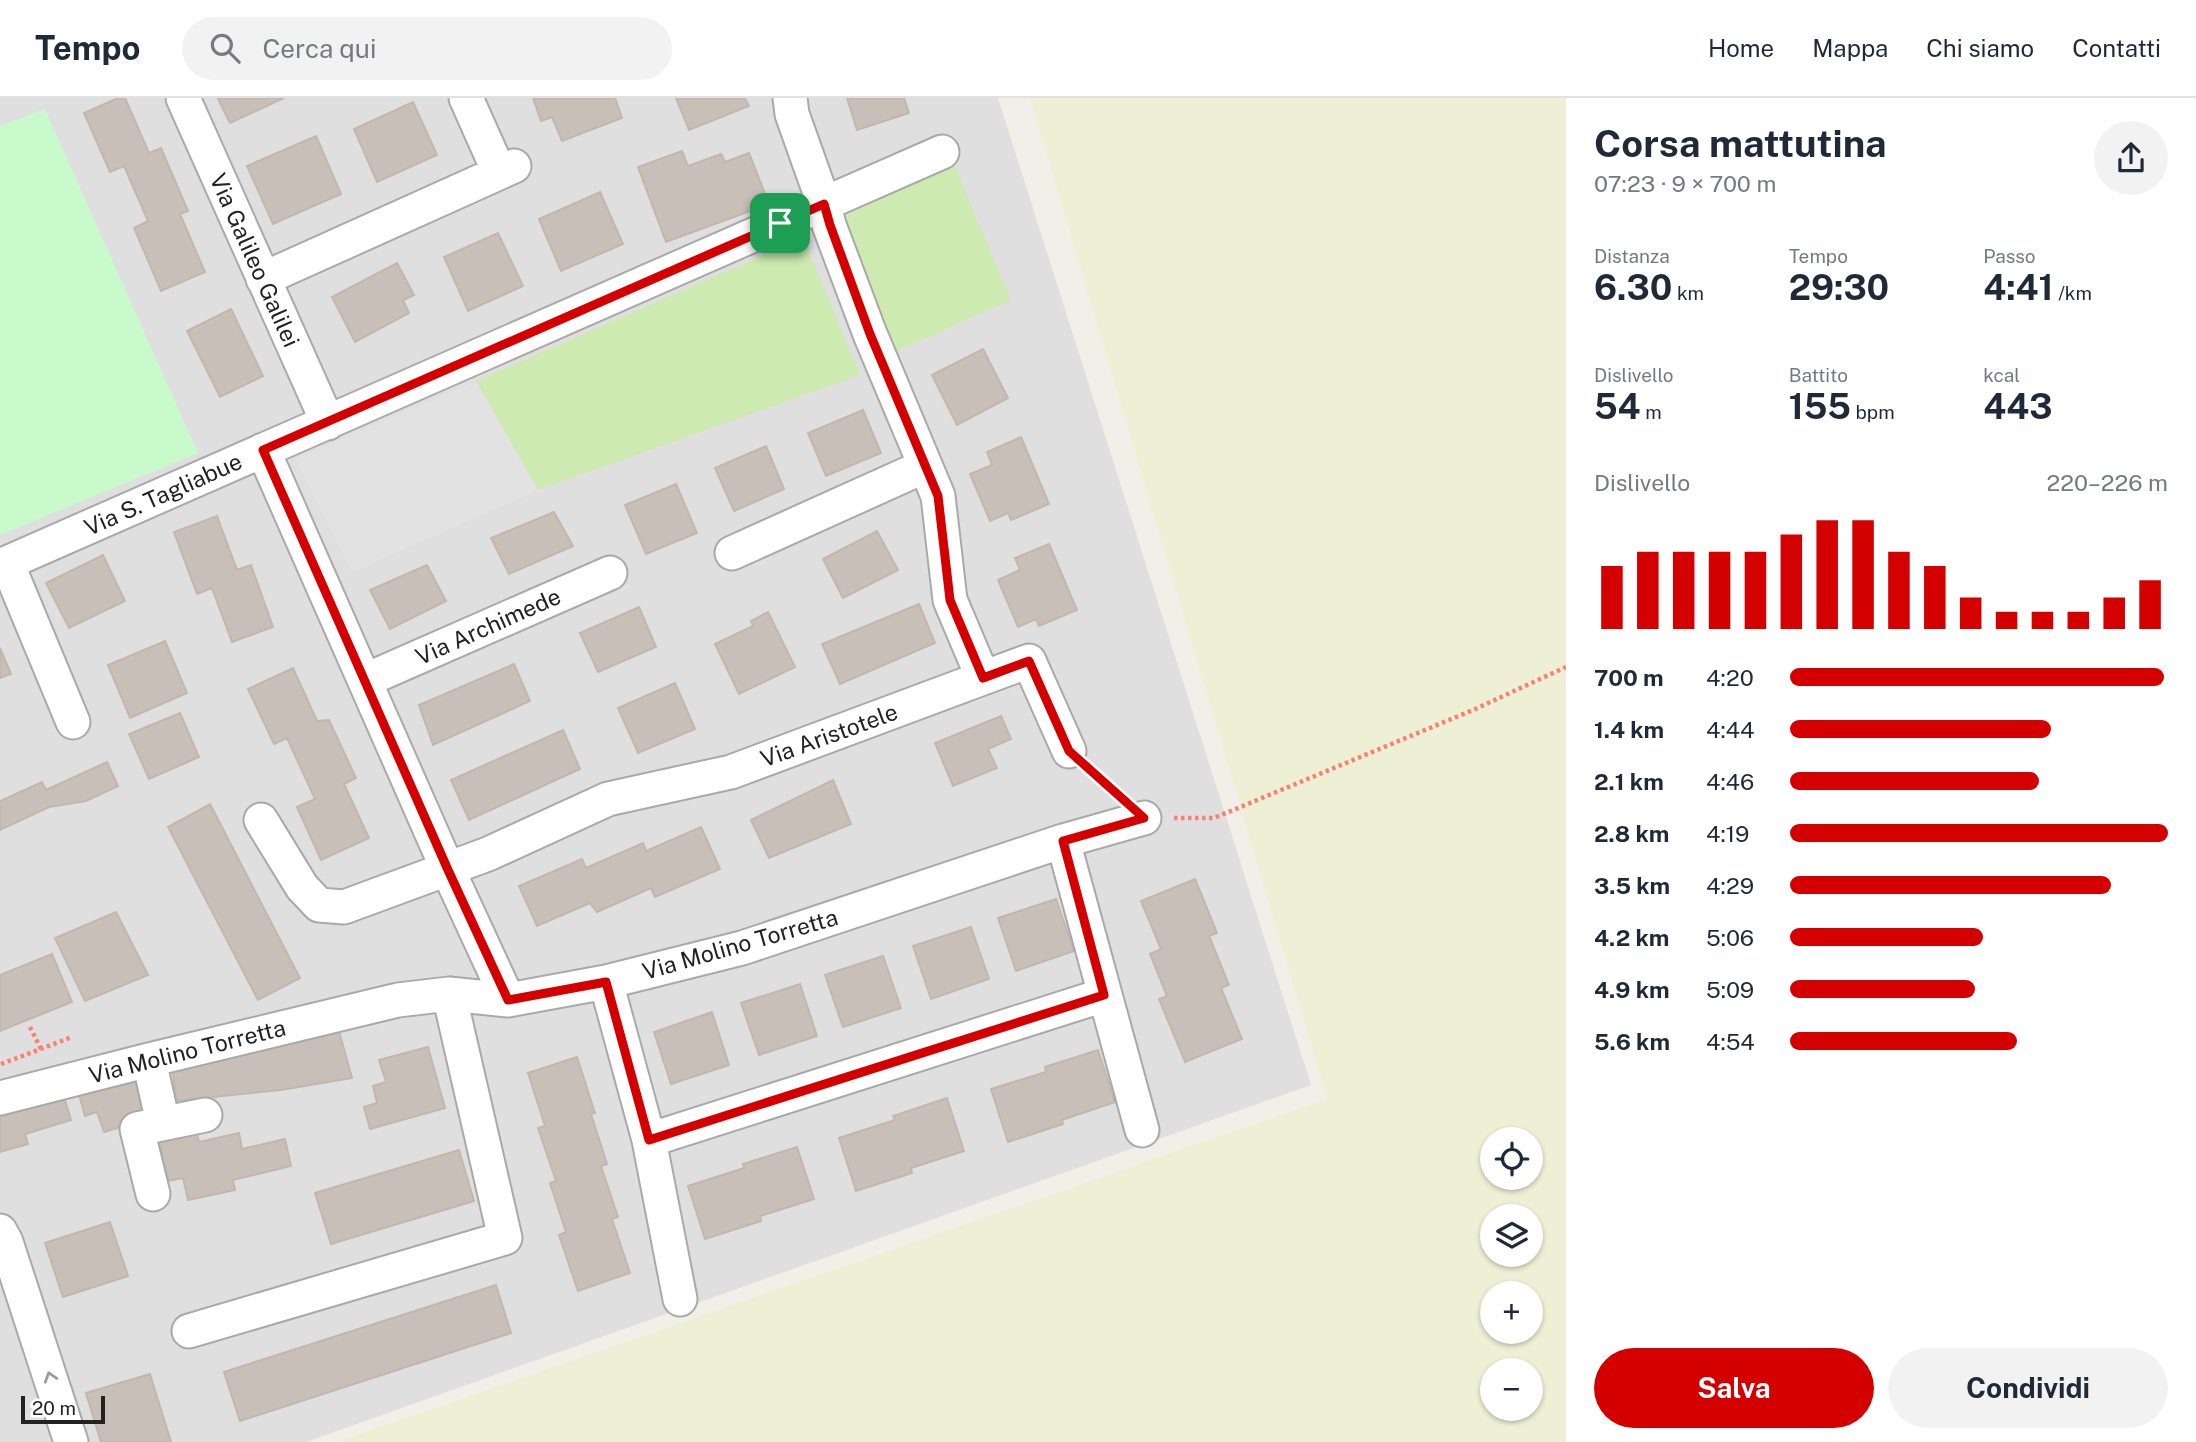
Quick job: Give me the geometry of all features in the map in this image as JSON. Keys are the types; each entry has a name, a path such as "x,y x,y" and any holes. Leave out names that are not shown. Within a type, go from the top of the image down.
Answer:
{"street":[{"name":"Via Galileo Galilei","path":"183,98 328,423"},
{"path":"263,279 507,169 466,98"},
{"path":"790,98 792,114 870,334 938,496 950,600 983,678"},
{"name":"Via S. Tagliabue","path":"3,564 263,450 827,214 942,152"},
{"path":"263,450 508,1000"},
{"path":"732,553 925,466"},
{"path":"3,564 73,722"},
{"name":"Via Archimede","path":"366,680 610,573"},
{"name":"Via Aristotele","path":"261,820 302,887 319,905 344,907 488,854 608,799 731,772 1029,661 1069,751"},
{"name":"Via Molino Torretta","path":"0,1098 398,1000 449,993 508,1000 606,982 742,948 1063,841 1144,818"},
{"path":"1063,841 1142,1130"},
{"path":"606,982 649,1140 681,1299"},
{"path":"189,1331 505,1237 449,993"},
{"path":"649,1140 1104,995"},
{"path":"149,1060 163,1124"},
{"path":"153,1194 137,1129 205,1115"},
{"path":"0,1231 6,1242 71,1442"}],"path":[{"path":"1069,751 1144,818 1214,818 1461,715 1566,667"},
{"path":"30,1027 41,1049"},
{"path":"0,1064 72,1037"}],"shaded area":[{"path":"0,98 998,98 1311,1085 306,1442 73,1442 0,1216"},
{"path":"476,381 538,490 352,572 295,459"},
{"path":"0,1243 65,1442 0,1442"}],"green space":[{"path":"1030,98 1566,98 1566,1442 337,1442 1327,1099"},
{"path":"45,109 198,453 0,535 0,126"},
{"path":"953,163 1011,300 890,354 837,220"},
{"path":"803,238 860,375 538,490 476,381"}],"building":[{"path":"118,98 125,98 149,153 161,148 188,211 180,214 205,272 161,291 134,228 148,221 124,166 110,172 84,113"},
{"path":"284,98 230,123 218,99"},
{"path":"533,98 615,98 622,118 562,141 552,117 541,121"},
{"path":"676,98 745,98 749,106 689,130"},
{"path":"847,98 904,98 909,113 857,130"},
{"path":"413,102 437,155 377,182 354,129"},
{"path":"316,136 341,194 273,224 247,166"},
{"path":"682,151 688,166 721,154 725,162 749,153 769,204 666,242 638,167"},
{"path":"600,192 623,244 561,271 539,219"},
{"path":"498,233 523,286 468,311 444,257"},
{"path":"397,263 414,295 403,300 409,313 355,342 332,297"},
{"path":"231,309 263,376 220,397 187,331"},
{"path":"983,349 1008,398 957,425 932,375"},
{"path":"863,410 881,453 826,476 808,433"},
{"path":"1021,437 1049,504 1011,520 1008,513 990,521 970,474 992,465 987,452"},
{"path":"766,446 784,489 734,511 715,468"},
{"path":"676,484 697,533 646,554 625,505"},
{"path":"554,512 573,546 509,574 491,538"},
{"path":"217,516 237,570 251,565 273,627 232,642 212,588 197,594 174,532"},
{"path":"877,531 898,570 843,598 823,559"},
{"path":"1049,544 1077,610 1039,626 1036,619 1018,627 998,580 1020,570 1015,558"},
{"path":"103,555 125,601 69,628 46,583"},
{"path":"427,565 446,601 390,629 370,590"},
{"path":"919,604 935,643 840,684 822,644"},
{"path":"639,607 656,647 598,672 580,633"},
{"path":"768,612 795,667 739,694 715,644 753,626 751,621"},
{"path":"165,641 187,693 130,718 108,665"},
{"path":"0,648 11,674 0,678"},
{"path":"514,664 530,701 433,745 419,705"},
{"path":"293,668 317,721 329,720 356,778 344,784 369,838 321,860 297,807 315,799 287,738 274,744 248,689"},
{"path":"675,683 695,729 638,753 618,708"},
{"path":"180,713 199,757 149,779 129,734"},
{"path":"1001,716 1011,739 988,749 997,768 953,786 935,743"},
{"path":"563,730 580,769 469,820 451,780"},
{"path":"107,762 118,786 86,801 49,807 0,830 0,801 42,782 46,790"},
{"path":"833,780 851,824 769,858 751,820"},
{"path":"210,804 300,978 258,1000 168,827"},
{"path":"701,827 720,869 655,897 651,888 597,912 590,903 537,926 519,886 582,859 586,868 643,843 646,851"},
{"path":"1195,879 1217,933 1209,936 1229,985 1221,988 1242,1039 1185,1062 1159,999 1167,996 1150,954 1161,949 1141,901"},
{"path":"1056,899 1074,951 1016,971 998,918"},
{"path":"116,912 148,975 85,1001 55,938"},
{"path":"971,927 989,979 931,999 913,946"},
{"path":"52,954 72,1002 0,1031 0,975"},
{"path":"883,956 901,1008 843,1027 825,975"},
{"path":"800,984 817,1036 759,1055 741,1003"},
{"path":"712,1012 729,1065 671,1084 654,1032"},
{"path":"337,1024 352,1078 281,1090 176,1101 172,1063"},
{"path":"428,1047 445,1108 370,1129 364,1107 377,1103 373,1086 386,1082 379,1060"},
{"path":"1098,1050 1115,1102 1062,1120 1063,1124 1008,1142 991,1089 1046,1072 1045,1067"},
{"path":"577,1057 595,1113 591,1114 607,1164 601,1166 618,1217 612,1219 630,1273 578,1291 559,1235 566,1232 550,1183 556,1181 538,1128 545,1126 528,1073"},
{"path":"143,1071 148,1119 104,1132 97,1112 85,1116 78,1091"},
{"path":"62,1090 71,1120 25,1134 28,1144 0,1152 0,1109"},
{"path":"947,1098 964,1151 911,1168 912,1173 856,1191 839,1138 895,1120 893,1116"},
{"path":"239,1133 242,1149 285,1139 291,1166 233,1180 235,1190 188,1200 183,1178 168,1181 159,1142 197,1134 199,1142"},
{"path":"797,1147 814,1199 760,1216 761,1221 705,1239 688,1186 744,1168 743,1164"},
{"path":"459,1150 474,1201 331,1244 315,1193"},
{"path":"110,1222 128,1276 63,1297 45,1243"},
{"path":"496,1285 511,1333 240,1421 224,1372"},
{"path":"150,1374 171,1442 101,1442 86,1393"}],"route":[{"path":"824,204 870,334 938,496 950,600 983,678 1029,661 1069,751 1144,818 1063,841 1104,995 649,1140 606,982 508,1000 263,450 780,223 824,204"}]}
